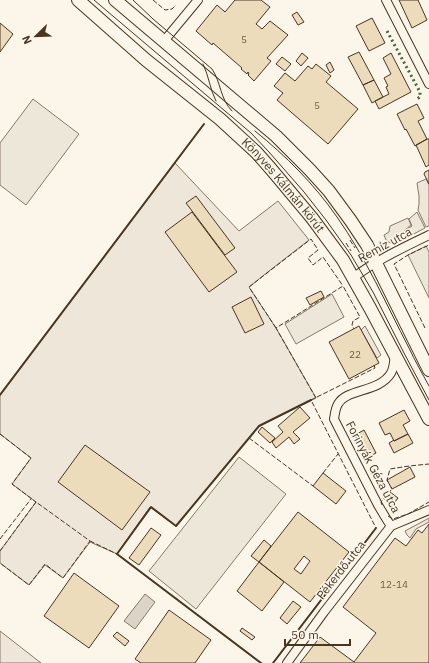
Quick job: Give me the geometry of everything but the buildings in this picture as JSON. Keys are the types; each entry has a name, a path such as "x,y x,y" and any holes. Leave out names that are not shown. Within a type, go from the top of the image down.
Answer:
{"main road":[{"name":"Könyves Kálmán körút","path":"78,0 146,60 220,119 256,152 271,169 317,224 343,260 429,419"},
{"name":"Könyves Kálmán körút","path":"115,0 276,136 329,191 367,245 429,370"}],"street":[{"path":"164,41 198,0"},
{"path":"386,0 429,84"},
{"name":"Remíz utca","path":"353,278 376,262 429,235"},
{"name":"Forinyák Géza utca","path":"391,526 378,505 334,419 338,403 346,396 380,384 387,378 392,372 395,355"},
{"name":"Pékerdő utca","path":"287,663 324,612 391,526 429,510"}],"shaded area":[{"path":"33,99 79,134 26,205 0,185 0,143"},
{"path":"175,163 239,231 278,201 309,240 249,287 276,328 316,398 259,426 176,526 150,507 117,554 90,542 63,578 45,565 29,585 0,563 0,551 36,502 12,484 31,458 0,434 0,395"},
{"path":"426,179 429,185 429,226 426,227 418,210 419,196 417,183"},
{"path":"417,212 425,228 408,237 405,230 412,226 409,219"},
{"path":"408,218 411,225 405,230 401,237 390,243 386,240 384,235 389,232 390,226"},
{"path":"426,246 429,252 429,298 408,255"},
{"path":"332,294 344,317 296,344 285,324"},
{"path":"365,326 381,355 377,358 361,330"},
{"path":"239,457 286,494 196,609 149,571"},
{"path":"429,518 429,522 416,529 410,538 407,535 405,531"},
{"path":"145,594 155,602 135,629 124,621"},
{"path":"0,631 41,663 0,663"}],"tram line":[{"path":"94,0 251,133 304,192 351,255 373,292 429,400"},
{"path":"133,0 212,69 225,101 232,111"},
{"path":"203,64 216,101"},
{"path":"255,131 278,150 299,171 319,193 337,217 357,249 384,298 429,386"}],"hedge":[{"path":"387,31 420,92 420,97 417,99"}],"fence":[{"path":"153,0 165,10 172,9 176,5"},
{"path":"276,328 249,287 311,239 318,250 308,258 313,265 323,257 343,286"},
{"path":"350,240 355,248"},
{"path":"346,243 351,251"},
{"path":"425,328 394,264 408,255 429,245"},
{"path":"316,398 276,328 343,286 360,317 353,321 352,325 354,329"},
{"path":"374,365 375,368 311,400 376,528"},
{"path":"0,434 31,458 12,484 36,502"},
{"path":"249,438 313,486"},
{"path":"323,473 338,454"},
{"path":"388,482 387,480 390,469 429,464"},
{"path":"382,505 381,502 392,489 391,487"},
{"path":"0,539 31,499"},
{"path":"0,551 36,502 90,541 63,578 45,564 29,585 0,563"},
{"path":"388,516 393,519 408,514 429,502"},
{"path":"90,541 117,554"}],"wall":[{"path":"0,395 204,124"},
{"path":"261,663 117,554 151,507 176,526 259,426 311,400"},
{"path":"273,663 376,528"}]}
